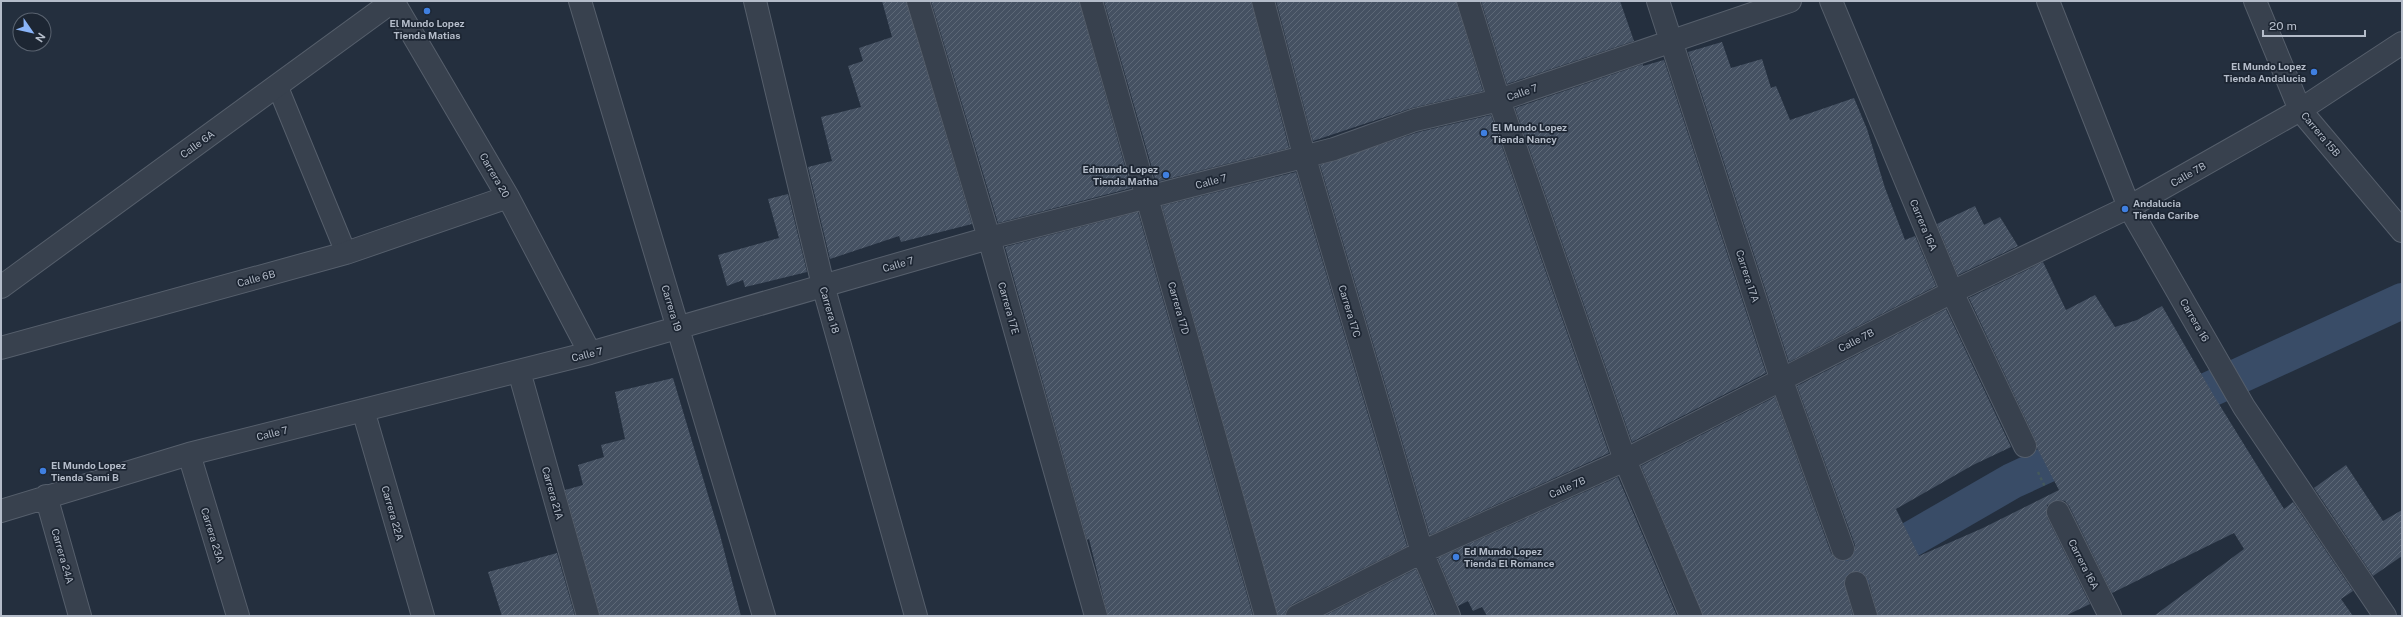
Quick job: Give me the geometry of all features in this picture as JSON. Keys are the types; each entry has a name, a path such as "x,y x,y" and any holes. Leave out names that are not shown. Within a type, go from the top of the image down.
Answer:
{"street":[{"name":"Calle 6A","path":"1,287 393,1"},
{"name":"Carrera 20","path":"393,1 508,196 590,353"},
{"name":"Carrera 19","path":"580,1 764,616"},
{"name":"Carrera 18","path":"755,1 822,286 916,616"},
{"name":"Carrera 17E","path":"918,1 990,238 1096,616"},
{"name":"Carrera 17D","path":"1091,1 1266,616"},
{"name":"Carrera 17C","path":"1263,1 1304,155 1422,552 1449,616"},
{"path":"1468,1 1499,100 1625,460 1691,616"},
{"name":"Carrera 17A","path":"1658,1 1672,40 1781,378 1844,549"},
{"name":"Calle 7","path":"1,511 46,496 189,454 590,353 678,329 990,238 1148,198 1304,155 1334,149 1415,120 1499,100 1790,1"},
{"name":"Carrera 16A","path":"1831,1 1952,292 2025,446"},
{"name":"Carrera 16","path":"2048,1 2129,207 2220,362 2244,407 2385,616"},
{"name":"Carrera 15B","path":"2254,1 2300,110 2402,231"},
{"name":"Calle 7B","path":"1297,616 1422,552 1625,460 1781,378 1952,292 2129,207 2300,110 2402,43"},
{"name":"Calle 6B","path":"1,348 346,253 508,196"},
{"name":"Carrera 21A","path":"519,371 588,616"},
{"name":"Carrera 22A","path":"363,410 423,616"},
{"name":"Carrera 23A","path":"189,454 238,616"},
{"name":"Carrera 24A","path":"46,496 80,616"},
{"name":"Carrera 16A","path":"2058,512 2110,616"},
{"path":"1856,584 1866,616"}],"lane":[{"path":"277,85 346,253"}],"path":[{"path":"2025,446 2058,512"}],"building":[{"path":"882,1 906,1 972,224 901,242 899,236 830,259 808,167 832,161 821,117 861,107 848,66 863,61 859,48 892,37"},
{"path":"931,1 1079,1 1131,188 998,223"},
{"path":"1104,1 1251,1 1289,148 1156,182"},
{"path":"1276,1 1456,1 1483,91 1412,108 1313,141"},
{"path":"1481,1 1620,1 1634,41 1507,84"},
{"path":"1722,42 1731,68 1762,59 1771,88 1776,86 1790,120 1854,98 1867,129 1885,188 1905,240 1915,236 1936,286 1789,362 1688,52"},
{"path":"1664,60 1766,373 1632,442 1515,108 1643,64 1643,66"},
{"path":"1491,115 1609,453 1430,535 1320,165 1419,132"},
{"path":"1296,172 1407,546 1291,605 1286,610 1285,616 1278,616 1162,206"},
{"path":"788,194 807,272 745,287 743,280 727,286 718,255 779,238 768,199"},
{"path":"1975,206 1984,225 2000,217 2018,246 1958,275 1937,224"},
{"path":"1138,212 1253,616 1108,616 1089,539 1087,540 1005,247"},
{"path":"2043,262 2066,310 2095,295 2115,327 2137,320 2162,306 2214,396 2284,509 2293,502 2353,591 2341,599 2353,616 2154,616 2244,549 2234,533 2112,593 2069,506 2065,501 2058,500 2047,505 2047,517 2090,604 2065,616 1878,616 1868,579 1864,574 1858,571 1847,574 1844,581 1853,616 1703,616 1641,466 1775,397 1831,553 1840,561 1848,561 1855,552 1855,545 1797,386 1946,309 2011,447 1973,465 1896,509 1919,556 1983,528 2059,490 2037,448 2036,441 1969,298"},
{"path":"673,378 720,535 741,616 600,616 565,490 583,485 578,465 604,457 601,445 625,439 615,392"},
{"path":"2346,465 2383,521 2402,510 2402,556 2373,576 2314,488"},
{"path":"1618,477 1677,616 1487,616 1482,607 1473,611 1468,601 1458,606 1438,558"},
{"path":"557,553 575,616 502,616 488,572"},
{"path":"1416,569 1435,616 1324,616"}],"waterway":[{"path":"2165,410 2402,301"},
{"path":"1778,616 2012,481 2090,445"}],"place":[{"name":"El Mundo Lopez Tienda Matias","path":"427,11"},
{"name":"El Mundo Lopez Tienda Andalucia","path":"2314,72"},
{"name":"El Mundo Lopez Tienda Nancy","path":"1484,133"},
{"name":"Edmundo Lopez Tienda Matha","path":"1166,175"},
{"name":"Andalucia Tienda Caribe","path":"2125,209"},
{"name":"El Mundo Lopez Tienda Sami B","path":"43,471"},
{"name":"Ed Mundo Lopez Tienda El Romance","path":"1456,557"}]}
